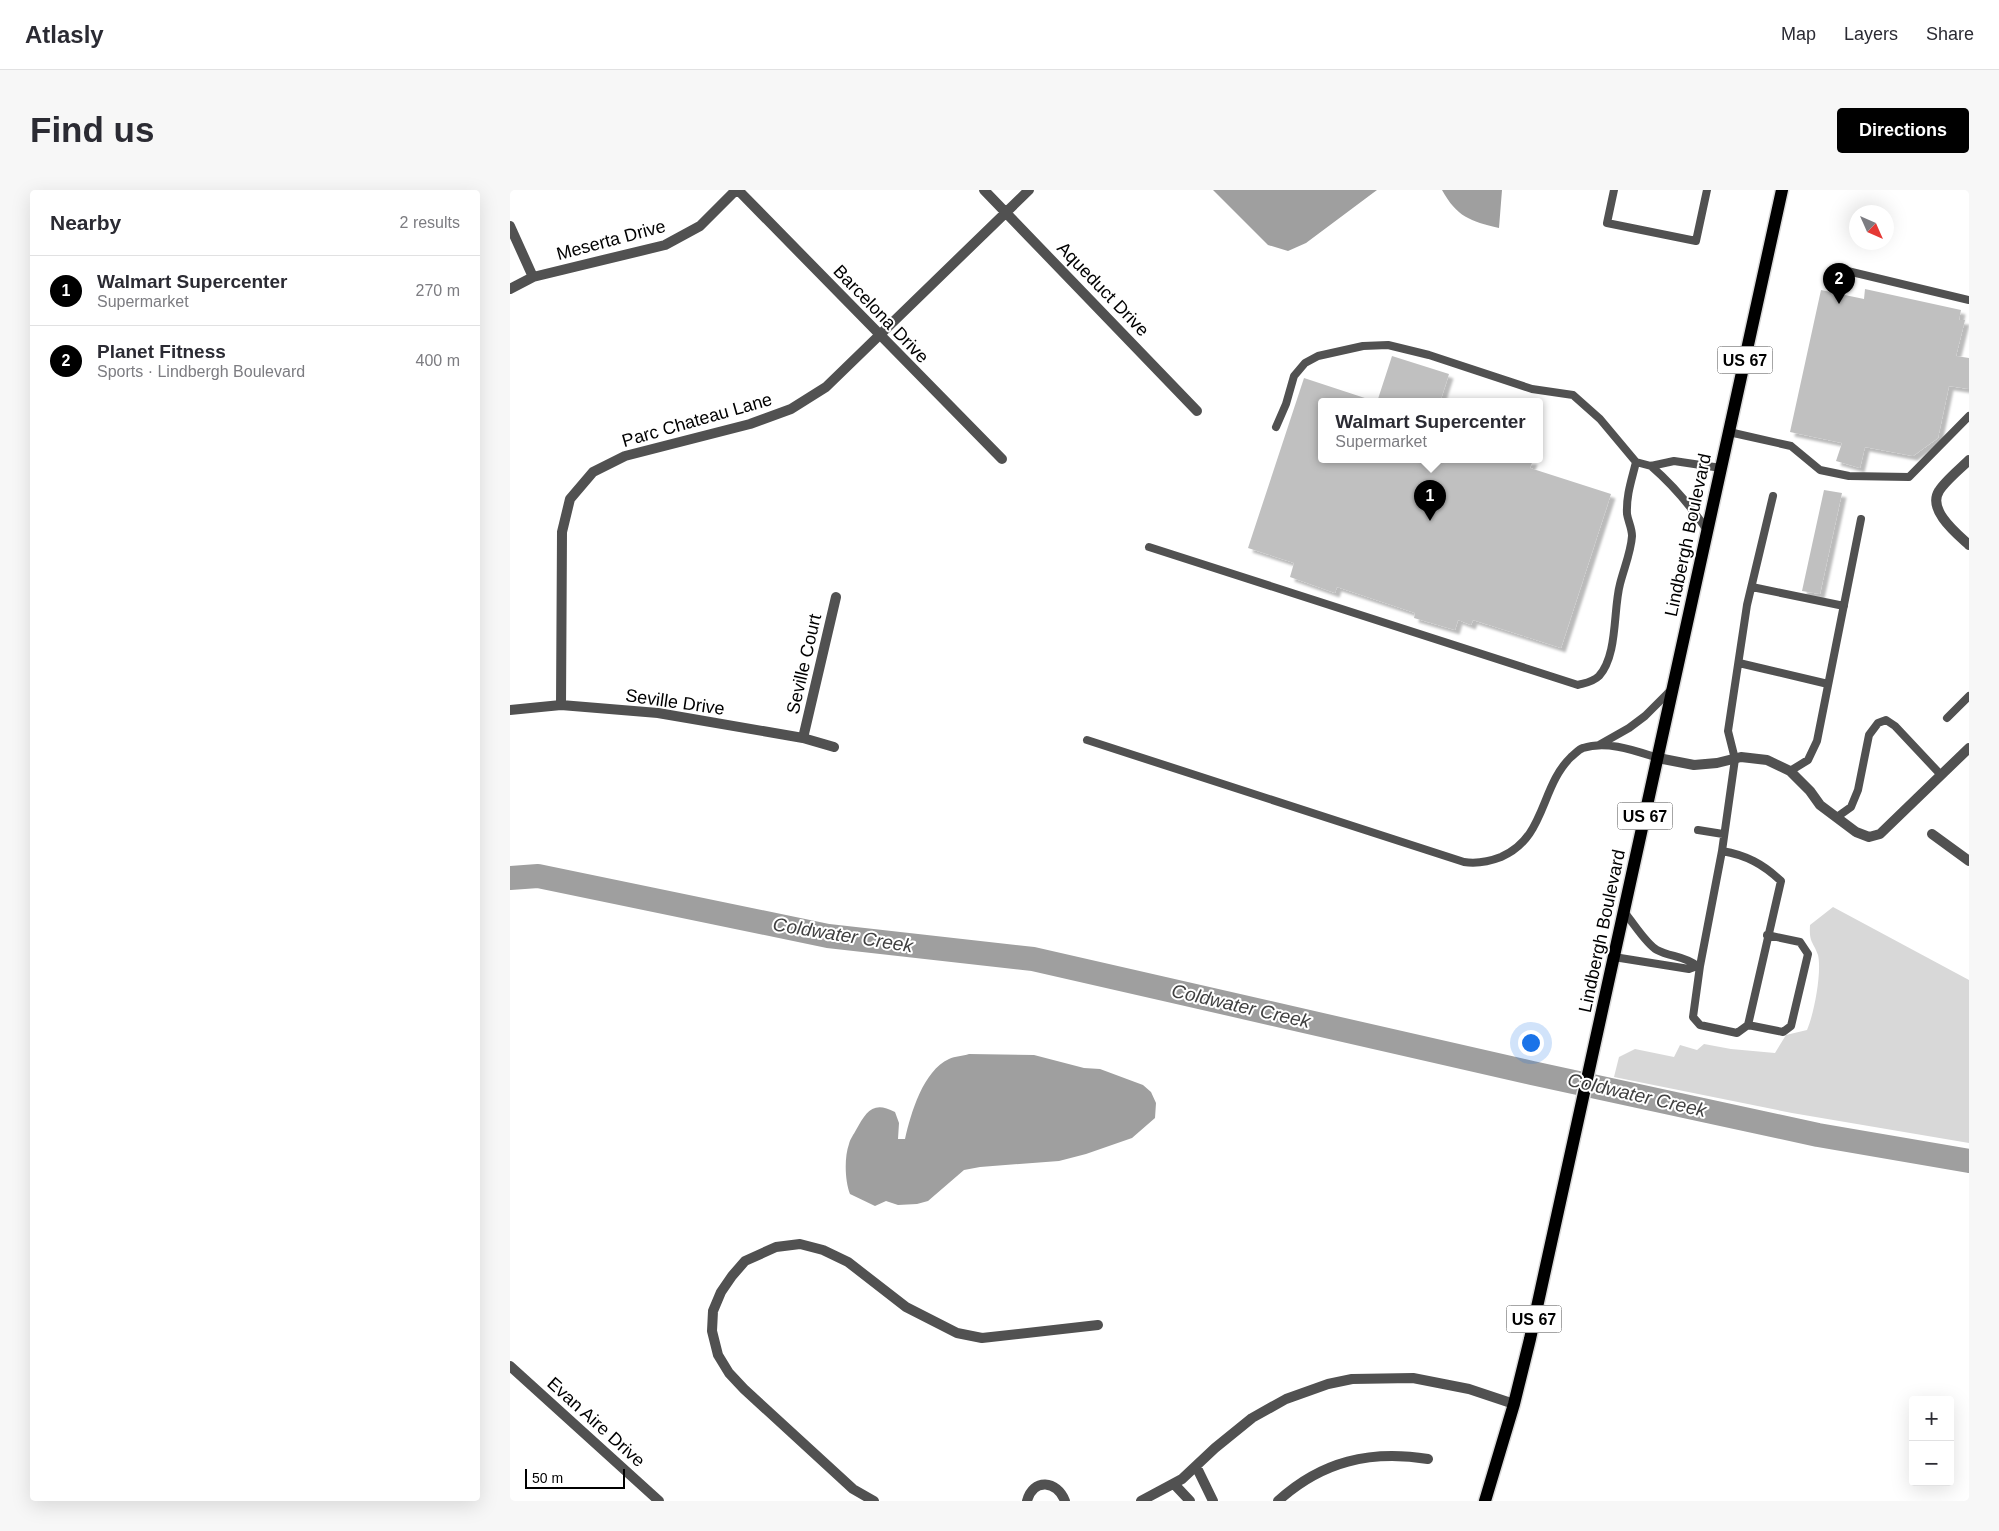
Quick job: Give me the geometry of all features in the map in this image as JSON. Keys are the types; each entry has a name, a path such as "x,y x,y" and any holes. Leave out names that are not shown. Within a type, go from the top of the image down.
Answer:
{"main road":[{"name":"Lindbergh Boulevard","path":"1485,1501 1514,1404 1575,1135 1782,190"}],"street":[{"name":"Meserta Drive","path":"510,289 533,277 665,246 700,226 737,190"},
{"name":"Barcelona Drive","path":"737,190 1002,459"},
{"name":"Aqueduct Drive","path":"984,190 1197,411"},
{"name":"Parc Chateau Lane","path":"561,705 562,532 570,499 592,472 625,456 750,424 791,409 826,387 1029,190"},
{"path":"510,226 533,277"},
{"path":"1969,460 1938,492 1937,504 1941,517 1969,545"},
{"name":"Seville Court","path":"803,738 836,597"},
{"name":"Seville Drive","path":"510,710 561,705 658,713 803,738 834,747"},
{"path":"1658,758 1694,765 1717,763 1741,757 1767,760 1790,771 1810,791 1820,805 1856,832 1869,836 1880,834 1969,748"},
{"path":"1932,834 1969,861"},
{"path":"874,1501 853,1489 744,1389 729,1373 718,1355 712,1331 713,1312 720,1292 745,1261 776,1247 795,1244 823,1250 848,1262 906,1307 957,1333 982,1338 1098,1325"},
{"name":"Evan Aire Drive","path":"510,1366 659,1501"},
{"path":"1141,1501 1174,1484 1252,1418 1286,1398 1328,1384 1352,1379 1413,1378 1470,1389 1514,1404"},
{"path":"1278,1501 1304,1480 1331,1467 1362,1457 1411,1456 1428,1459"},
{"path":"1196,1466 1213,1501"},
{"path":"1027,1501 1030,1492 1043,1484 1057,1488 1065,1501"},
{"path":"1174,1484 1190,1501"}],"lane":[{"path":"1614,190 1607,223 1696,241 1707,190"},
{"path":"1835,268 1969,300"},
{"path":"1276,427 1286,404 1294,376 1305,363 1318,356 1363,346 1388,344 1429,355 1532,389 1573,395 1600,419 1636,462 1651,466 1674,461 1721,468"},
{"path":"1729,432 1791,446 1820,470 1849,476 1909,477 1969,416"},
{"path":"1149,547 1578,685 1589,682 1598,676 1606,664 1610,649 1620,586 1631,546 1632,533 1627,517 1627,497 1636,462"},
{"path":"1651,466 1691,506 1708,530"},
{"path":"1722,851 1741,854 1767,868 1780,881 1748,1025 1737,1033 1700,1025 1693,1018 1699,966 1722,851 1734,758 1728,731 1752,587 1773,496"},
{"path":"1790,771 1808,760 1817,741 1861,519"},
{"path":"1752,587 1844,606"},
{"path":"1739,663 1828,684"},
{"path":"1599,745 1629,728 1645,716 1673,689"},
{"path":"1947,718 1969,696"},
{"path":"1837,817 1851,808 1858,790 1869,735 1878,724 1886,720 1895,726 1941,775"},
{"path":"1087,740 1464,862 1476,864 1504,855 1525,840 1535,827 1564,764 1582,748 1599,745 1632,750 1658,758"},
{"path":"1698,830 1723,834"},
{"path":"1624,912 1649,944 1657,950 1690,960 1699,966"},
{"path":"1748,1025 1782,1032 1791,1026 1808,954 1800,942 1768,934"},
{"path":"1614,957 1689,969 1699,966"}],"shaded area":[{"path":"1213,190 1377,190 1306,243 1288,251 1268,245"},
{"path":"1442,190 1502,190 1499,228 1465,217 1453,206"},
{"path":"1833,907 1969,980 1969,1143 1792,1113 1614,1077 1619,1057 1635,1049 1674,1057 1680,1045 1697,1050 1704,1044 1731,1049 1775,1053 1786,1035 1807,1030 1815,1004 1819,972 1818,955 1811,939 1810,925"},
{"path":"969,1054 1034,1055 1084,1068 1100,1069 1143,1085 1151,1092 1156,1103 1155,1118 1132,1138 1086,1154 1059,1161 964,1170 928,1201 917,1204 898,1205 886,1201 875,1206 850,1194 846,1169 847,1150 851,1138 867,1113 881,1107 895,1112 899,1123 898,1139 905,1139 919,1094 932,1073 949,1059"}],"building":[{"path":"1865,289 1961,310 1959,320 1965,320 1956,356 1969,358 1969,389 1949,386 1938,438 1913,456 1865,447 1860,468 1836,461 1842,443 1790,432 1821,290 1864,299"},
{"path":"1392,356 1449,374 1441,398 1378,398"},
{"path":"1304,378 1365,398 1318,398 1318,463 1532,463 1530,468 1611,494 1561,648 1473,620 1471,625 1458,620 1455,630 1414,618 1415,613 1337,587 1335,593 1290,577 1294,563 1248,548"},
{"path":"1824,490 1842,493 1820,594 1802,591"}],"waterway":[{"name":"Coldwater Creek","path":"510,878 538,876 828,936 1033,959 1532,1073 1818,1135 1969,1161"}],"place":[{"name":"Planet Fitness","path":"1839,304"},
{"name":"Walmart Supercenter","path":"1430,521"}]}
